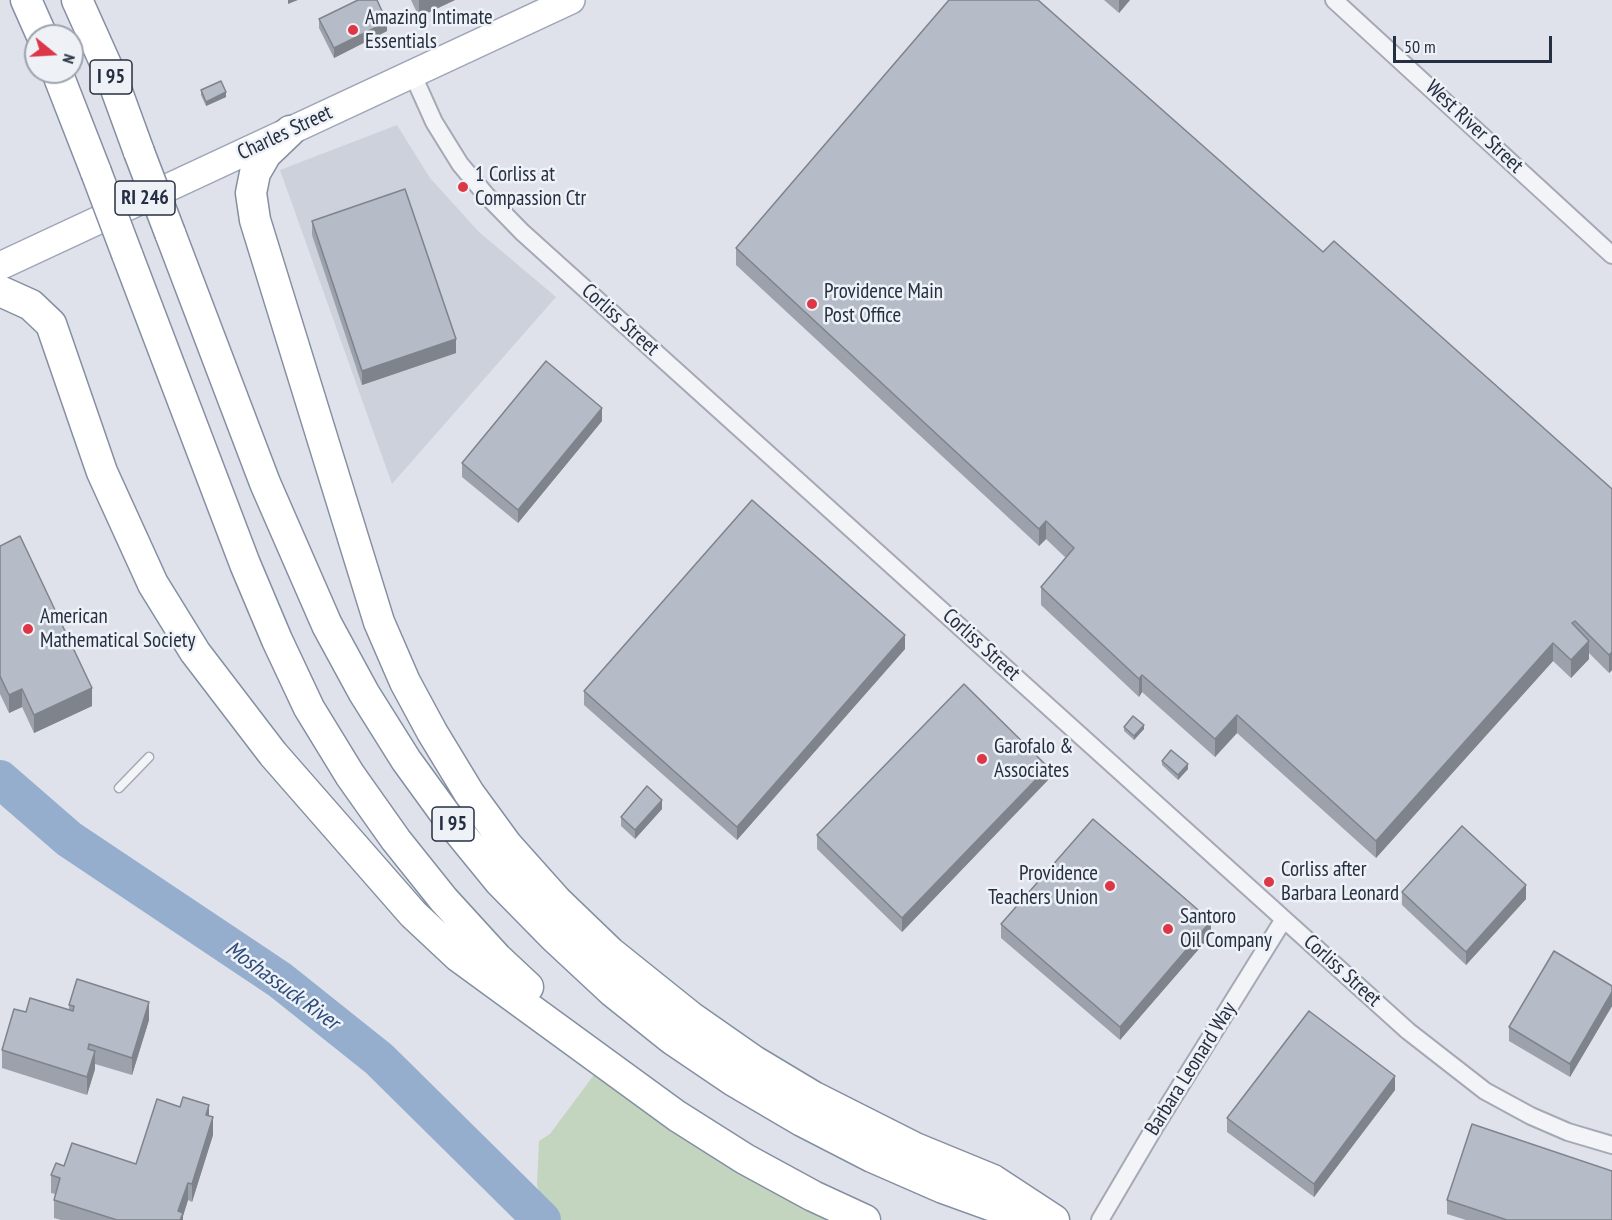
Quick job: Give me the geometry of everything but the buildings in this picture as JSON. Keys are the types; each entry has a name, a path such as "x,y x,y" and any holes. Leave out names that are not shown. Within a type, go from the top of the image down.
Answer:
{"highway":[{"name":"I 95","path":"77,2 112,78 265,483 327,625 364,693 406,760 451,822 500,882 554,937 612,991 672,1039 734,1081 802,1121 872,1157 943,1188 1033,1220"},
{"name":"I 95","path":"62,84 245,564 277,640 309,708 396,840 444,900 497,958 612,1068 677,1116 745,1159 813,1196 865,1220"},
{"path":"290,131 266,154 255,173 251,193 255,219 379,622 410,692 469,794 507,845 557,901 610,952 691,1017 754,1061 814,1097 915,1148 993,1180 1054,1220"},
{"path":"0,291 31,305 51,324 102,472 153,584 195,652 273,754 413,914 459,957 612,1068"}],"main road":[{"name":"Charles Street","path":"0,266 571,0"}],"street":[{"name":"West River Street","path":"1334,0 1612,255"},
{"name":"Corliss Street","path":"412,73 434,122 449,148 471,178 502,212 1408,1031 1485,1091 1531,1116 1568,1132 1612,1145"},
{"name":"Barbara Leonard Way","path":"1100,1220 1284,919"}],"lane":[{"path":"119,788 149,757"}],"shaded area":[{"path":"397,125 430,178 479,232 556,297 392,484 280,170"}],"green space":[{"path":"599,1068 855,1220 547,1220 537,1185 539,1141 550,1134"}],"waterway":[{"name":"Moshassuck River","path":"0,779 69,839 280,980 379,1059 542,1220"}],"place":[{"name":"Amazing Intimate Essentials","path":"353,30"},
{"name":"1 Corliss at Compassion Ctr","path":"463,187"},
{"name":"Providence Main Post Office","path":"812,304"},
{"name":"American Mathematical Society","path":"28,629"},
{"name":"Garofalo & Associates","path":"982,759"},
{"name":"Corliss after Barbara Leonard","path":"1269,882"},
{"name":"Providence Teachers Union","path":"1110,886"},
{"name":"Santoro Oil Company","path":"1168,929"}]}
